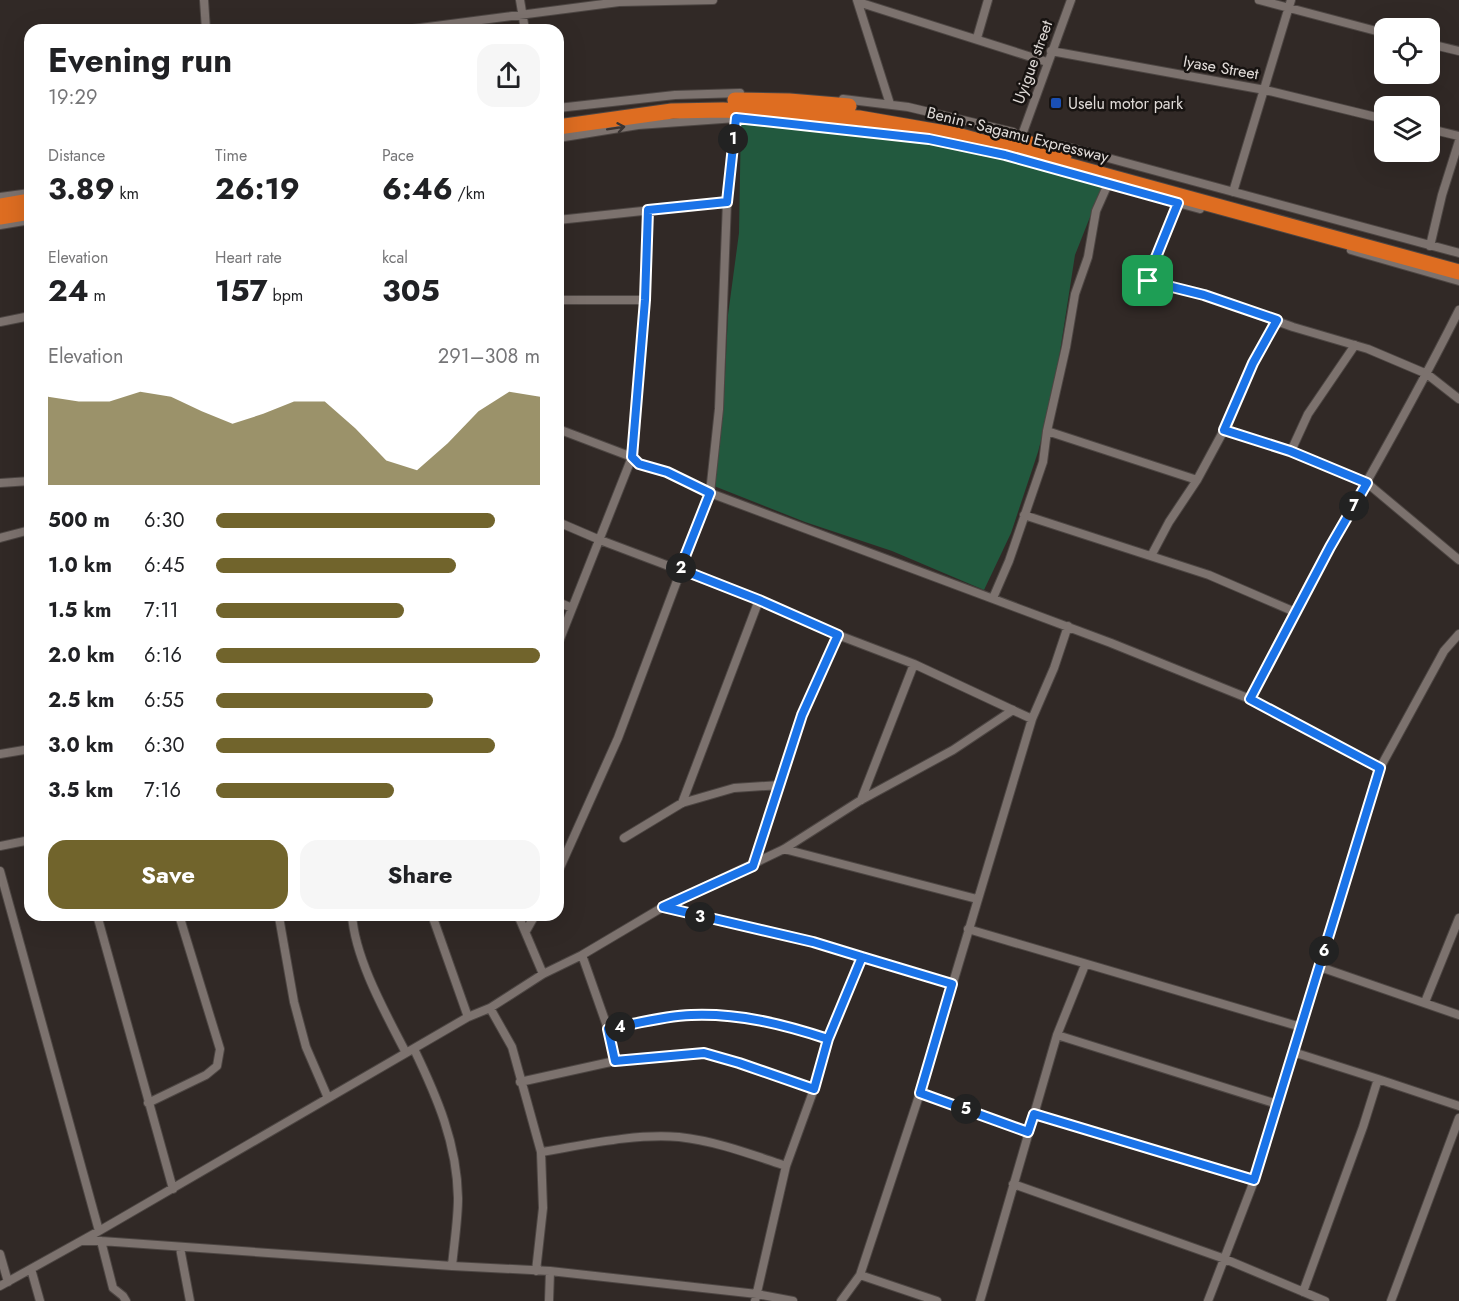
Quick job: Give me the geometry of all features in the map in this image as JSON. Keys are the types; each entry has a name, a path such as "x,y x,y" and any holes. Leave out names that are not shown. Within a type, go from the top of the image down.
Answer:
{"highway":[{"path":"564,117 621,113 690,102 789,101 848,106 918,117 1043,147 1459,261"},
{"name":"Benin - Sagamu Expressway","path":"564,126 621,113 672,111 723,110 859,117 957,135 1459,272"},
{"path":"0,206 24,202"},
{"path":"0,217 24,213"}],"street":[{"path":"204,0 206,24"},
{"path":"520,0 524,24"},
{"path":"449,24 619,2 713,0"},
{"path":"977,38 988,0"},
{"name":"Uyigue street","path":"1022,135 1071,0"},
{"path":"1260,0 1290,4 1374,30"},
{"path":"858,1 1047,62"},
{"path":"858,1 890,104"},
{"path":"1233,192 1290,4"},
{"path":"1440,46 1459,51"},
{"name":"Iyase Street","path":"1051,51 1265,90 1374,117"},
{"path":"564,107 675,95 721,93 782,94 890,104 972,121 1459,253"},
{"path":"564,137 639,125 736,118 929,139 1005,155 1459,281"},
{"path":"564,859 618,738 710,493 719,409 727,202 736,118"},
{"path":"1440,131 1459,136"},
{"path":"1430,246 1442,195 1459,141"},
{"path":"993,598 1009,561 1043,462 1047,431 1075,294 1088,257 1096,211 1108,184"},
{"path":"0,197 24,194"},
{"path":"564,219 727,202"},
{"path":"1178,203 1148,281 1204,295 1293,327 1354,345 1427,374 1459,399"},
{"path":"564,629 632,457 645,300 648,210"},
{"path":"0,225 24,221"},
{"path":"564,300 645,300"},
{"path":"1250,699 1330,547 1456,326 1459,310"},
{"path":"0,322 24,317"},
{"path":"1151,556 1168,522 1197,480 1224,430 1253,363 1277,320"},
{"path":"1290,451 1308,414 1354,345"},
{"path":"1224,430 1290,451 1367,483 1459,560"},
{"path":"564,431 632,457 639,464 667,472 710,493 1068,626 1250,699 1380,768"},
{"path":"1047,431 1197,480"},
{"path":"0,483 24,481"},
{"path":"1024,515 1209,575 1295,612"},
{"path":"564,525 759,600 838,635 914,664 1032,719"},
{"path":"0,538 24,532"},
{"path":"682,803 759,600"},
{"path":"564,605 572,608"},
{"path":"841,1301 860,1275 920,1093 1032,719 1054,668 1068,626"},
{"path":"1208,1301 1254,1180 1380,768 1444,651 1459,634"},
{"path":"753,866 802,715 838,635"},
{"path":"861,800 914,664"},
{"path":"0,1254 4,1284 663,907 753,866 784,849 861,800 953,750 1013,710"},
{"path":"0,754 24,750"},
{"path":"624,838 682,803 734,788 780,785"},
{"path":"0,846 24,841"},
{"path":"784,849 977,898"},
{"path":"0,872 99,1231"},
{"path":"663,907 813,942 952,984"},
{"path":"1425,1002 1459,918"},
{"path":"99,921 173,1189"},
{"path":"148,1103 206,1075 217,1065 219,1049 181,921"},
{"path":"280,921 294,1002 306,1047 328,1098"},
{"path":"352,921 353,929 374,990 438,1100 451,1144 458,1197 452,1266"},
{"path":"434,921 468,1017"},
{"path":"521,921 543,974"},
{"path":"526,931 532,921"},
{"path":"968,929 1301,1027"},
{"path":"582,955 608,1029 615,1061"},
{"path":"756,1297 786,1166 814,1089 828,1039 862,957"},
{"path":"980,1301 1057,1035 1085,964"},
{"path":"1320,967 1459,1015"},
{"path":"490,1008 512,1047 541,1152 543,1208 536,1271"},
{"path":"608,1029 689,1015 731,1016 781,1024 828,1039"},
{"path":"1057,1035 1277,1104"},
{"path":"1293,1052 1459,1106"},
{"path":"520,1082 615,1061 704,1053 814,1089"},
{"path":"1303,1292 1364,1127 1378,1078"},
{"path":"920,1093 1028,1132"},
{"path":"1034,1114 1254,1180"},
{"path":"1391,1301 1459,1118"},
{"path":"541,1152 623,1139 676,1137 713,1143 786,1166"},
{"path":"1013,1184 1225,1259 1319,1300"},
{"path":"82,1241 550,1271 793,1301"},
{"path":"101,1241 113,1288 126,1301"},
{"path":"180,1248 190,1301"},
{"path":"31,1269 40,1301"},
{"path":"549,1301 550,1271"},
{"path":"860,1275 933,1300"}],"green space":[{"path":"741,117 853,124 993,147 1105,179 1075,255 1054,390 1038,452 1011,533 984,590 892,551 805,522 714,486 724,396 728,315 739,233"}],"place":[{"name":"Uselu motor park","path":"1056,103"}],"route":[{"path":"1148,281 1178,203 1005,155 929,139 736,118 727,202 648,210 645,300 632,457 639,464 667,472 710,493 680,569 759,600 838,635 802,715 753,866 663,907 735,926 813,942 862,957 828,1039 814,1089 704,1053 615,1061 608,1029 689,1015 731,1016 781,1024 828,1039 862,957 952,984 920,1093 1028,1132 1034,1114 1254,1180 1380,768 1250,699 1330,547 1367,483 1290,451 1224,430 1253,363 1277,320 1204,295 1148,281"}]}
